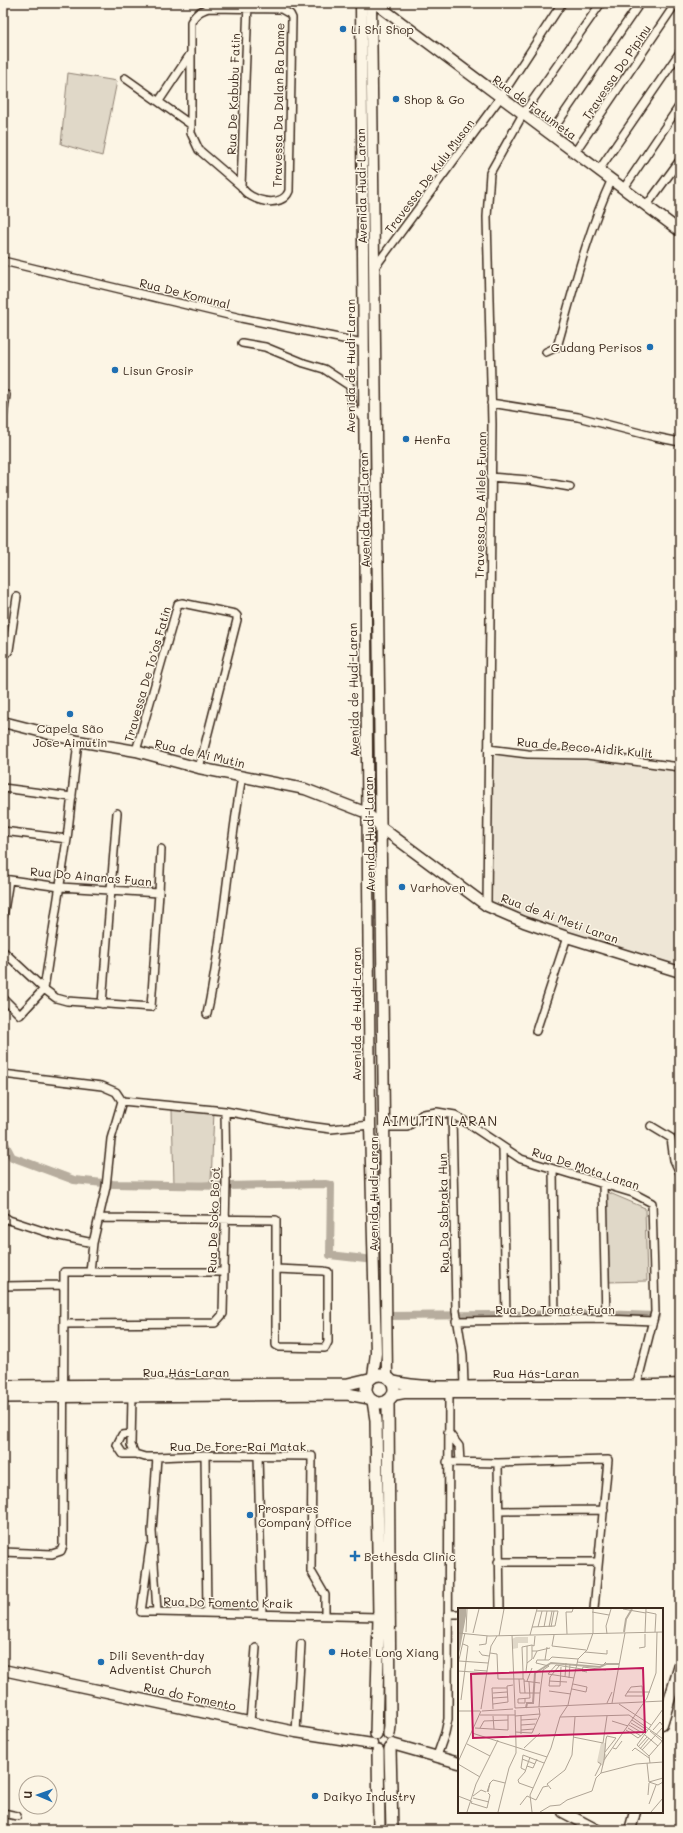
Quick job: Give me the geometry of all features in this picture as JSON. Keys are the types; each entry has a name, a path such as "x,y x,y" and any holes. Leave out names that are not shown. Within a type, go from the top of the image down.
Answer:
{"main road":[{"name":"Avenida de Hudi-Laran","path":"360,3 370,1125 376,1353 371,1378"},
{"name":"Avenida Hudi-Laran","path":"371,3 385,1127 390,1378"},
{"name":"Rua de Fatumeta","path":"375,3 500,98 612,179 680,231"},
{"name":"Rua de Ai Mutin","path":"3,722 78,741 136,752 199,768 306,789 368,813 382,828"},
{"name":"Rua de Ai Meti Laran","path":"382,828 487,906 524,922 567,937 680,972"},
{"path":"379,1830 380,1814 375,1743 379,1617 376,1420 371,1399 366,1388 371,1378 378,1374 390,1378 394,1390 390,1398 390,1742 392,1830"},
{"name":"Rua Hás-Laran","path":"3,1397 65,1397 139,1392 348,1384 371,1378"},
{"name":"Rua Hás-Laran","path":"390,1378 405,1384 449,1389 464,1386 636,1390 680,1393"},
{"name":"Rua Hás-Laran","path":"390,1398 404,1393 449,1389 636,1390 680,1384"},
{"name":"Rua Hás-Laran","path":"3,1386 64,1385 139,1392 347,1394 371,1399"},
{"path":"371,1399 381,1403 390,1398"},
{"path":"663,1721 680,1664"},
{"name":"Rua do Fomento","path":"3,1670 296,1732 375,1743"},
{"path":"375,1743 383,1732 390,1742 458,1763"},
{"path":"375,1743 385,1752 390,1742"},
{"path":"567,1813 597,1830"},
{"path":"630,1830 635,1813"},
{"path":"380,1814 392,1815"}],"street":[{"name":"Travessa De Kulu Musan","path":"375,268 500,98 562,3"},
{"name":"Travessa De Ailele Funan","path":"487,906 491,403 487,217 490,173 523,114 601,3"},
{"path":"550,134 640,3"},
{"name":"Travessa Do Pipinu","path":"575,152 676,3"},
{"name":"Travessa Da Dalan Ba Dame","path":"248,6 281,9 287,11 292,18 289,191 283,200 266,201 250,198 244,193 241,186 199,150 194,142 190,124 191,22 200,10 209,8 248,6"},
{"name":"Rua De Kabubu Fatin","path":"241,186 248,6"},
{"path":"599,170 680,52"},
{"path":"159,101 191,53"},
{"path":"125,78 190,124"},
{"path":"624,188 680,105"},
{"path":"647,205 680,160"},
{"path":"546,352 557,347 587,242 612,179"},
{"name":"Rua De Komunal","path":"3,261 241,318 362,342"},
{"path":"242,343 265,347 285,354 304,363 324,369 347,383 352,391 353,409 363,417"},
{"path":"3,418 6,395"},
{"path":"491,403 578,417 680,442"},
{"path":"490,477 529,480 570,487"},
{"path":"3,652 8,652 9,650 17,597"},
{"name":"Travessa De To’os Fatin","path":"136,752 178,604 182,603 234,614 237,616 238,620 199,768"},
{"path":"3,998 20,1015 44,989 67,839 78,741"},
{"name":"Rua de Beco Aidik Kulit","path":"488,749 528,754 586,755 680,767"},
{"path":"207,1014 218,957 236,810 242,776"},
{"path":"3,788 72,797"},
{"path":"102,1004 109,890 117,813"},
{"path":"3,831 67,839"},
{"path":"159,893 161,849"},
{"path":"3,917 6,880"},
{"name":"Rua Do Ainanas Fuan","path":"3,950 44,989 56,998 67,1001 150,1008 159,893 60,887 6,880"},
{"path":"536,1031 567,937"},
{"path":"3,1074 102,1086 116,1092 122,1101 111,1139 106,1187 94,1243 90,1272"},
{"path":"122,1101 225,1111 293,1124 331,1129 370,1125"},
{"name":"Rua De Soko Bo’ot","path":"64,1324 216,1323 223,1314 224,1221 226,1191 225,1111"},
{"name":"Rua De Mota Laran","path":"385,1127 407,1126 423,1114 437,1112 452,1115 521,1159 553,1170 633,1193 652,1203 655,1312 636,1390"},
{"name":"Rua Da Sabraka Hun","path":"452,1115 456,1321"},
{"path":"652,1126 671,1138 674,1160 680,1173"},
{"path":"503,1148 506,1320"},
{"path":"553,1170 555,1320"},
{"path":"603,1184 606,1319"},
{"path":"3,1216 9,1220 55,1235 94,1243"},
{"path":"99,1218 224,1221 276,1220 276,1269 276,1346 324,1348 328,1342 328,1272 276,1269"},
{"path":"3,1552 52,1554 61,1551 63,1546 65,1397 64,1272 223,1272"},
{"path":"3,1286 63,1285"},
{"name":"Rua Do Tomate Fuan","path":"456,1321 606,1319 653,1322"},
{"path":"456,1321 463,1355 464,1386"},
{"path":"437,1756 446,1733 448,1719 449,1389"},
{"path":"135,1454 131,1444 131,1434 139,1392"},
{"path":"448,1432 459,1446 460,1462"},
{"name":"Rua De Fore-Rai Matak","path":"131,1434 122,1435 117,1444 123,1454 135,1454 145,1457 205,1455 310,1455 313,1458 311,1570 325,1595 325,1615"},
{"path":"205,1455 207,1613"},
{"path":"258,1455 262,1614"},
{"name":"Rua Do Fomento Kraik","path":"156,1457 152,1531 157,1612 379,1617"},
{"path":"448,1462 498,1463 608,1460 594,1608"},
{"path":"498,1463 498,1562 500,1608"},
{"path":"499,1511 604,1510"},
{"path":"152,1531 141,1612 157,1612"},
{"path":"498,1562 598,1562"},
{"path":"448,1614 458,1614"},
{"path":"296,1732 301,1644"},
{"path":"250,1722 256,1648"},
{"path":"3,1813 17,1816"}],"shaded area":[{"path":"68,73 117,81 102,156 61,144"},
{"path":"519,752 680,767 680,971 493,906 492,755"},
{"path":"172,1110 214,1112 211,1182 174,1184"},
{"path":"605,1191 645,1208 647,1281 607,1282"}],"waterway":[{"path":"3,1140 12,1157 74,1180 113,1184 227,1186 331,1185 330,1255 374,1260"},
{"path":"387,1316 600,1314 656,1316 655,1319"}],"place":[{"name":"Li Shi Shop","path":"343,29"},
{"name":"Shop & Go","path":"396,99"},
{"name":"Gudang Perisos","path":"650,347"},
{"name":"Lisun Grosir","path":"115,370"},
{"name":"HenFa","path":"406,439"},
{"name":"Capela São Jose Aimutin","path":"70,714"},
{"name":"Varhoven","path":"402,887"},
{"name":"Prospares Company Office","path":"250,1515"},
{"name":"Bethesda Clinic","path":"355,1556"},
{"name":"Hotel Long Xiang","path":"332,1652"},
{"name":"Dili Seventh-day Adventist Church","path":"101,1662"},
{"name":"Daikyo Industry","path":"315,1796"}],"district":[{"name":"AIMUTIN LARAN","path":"440,1120"}]}
